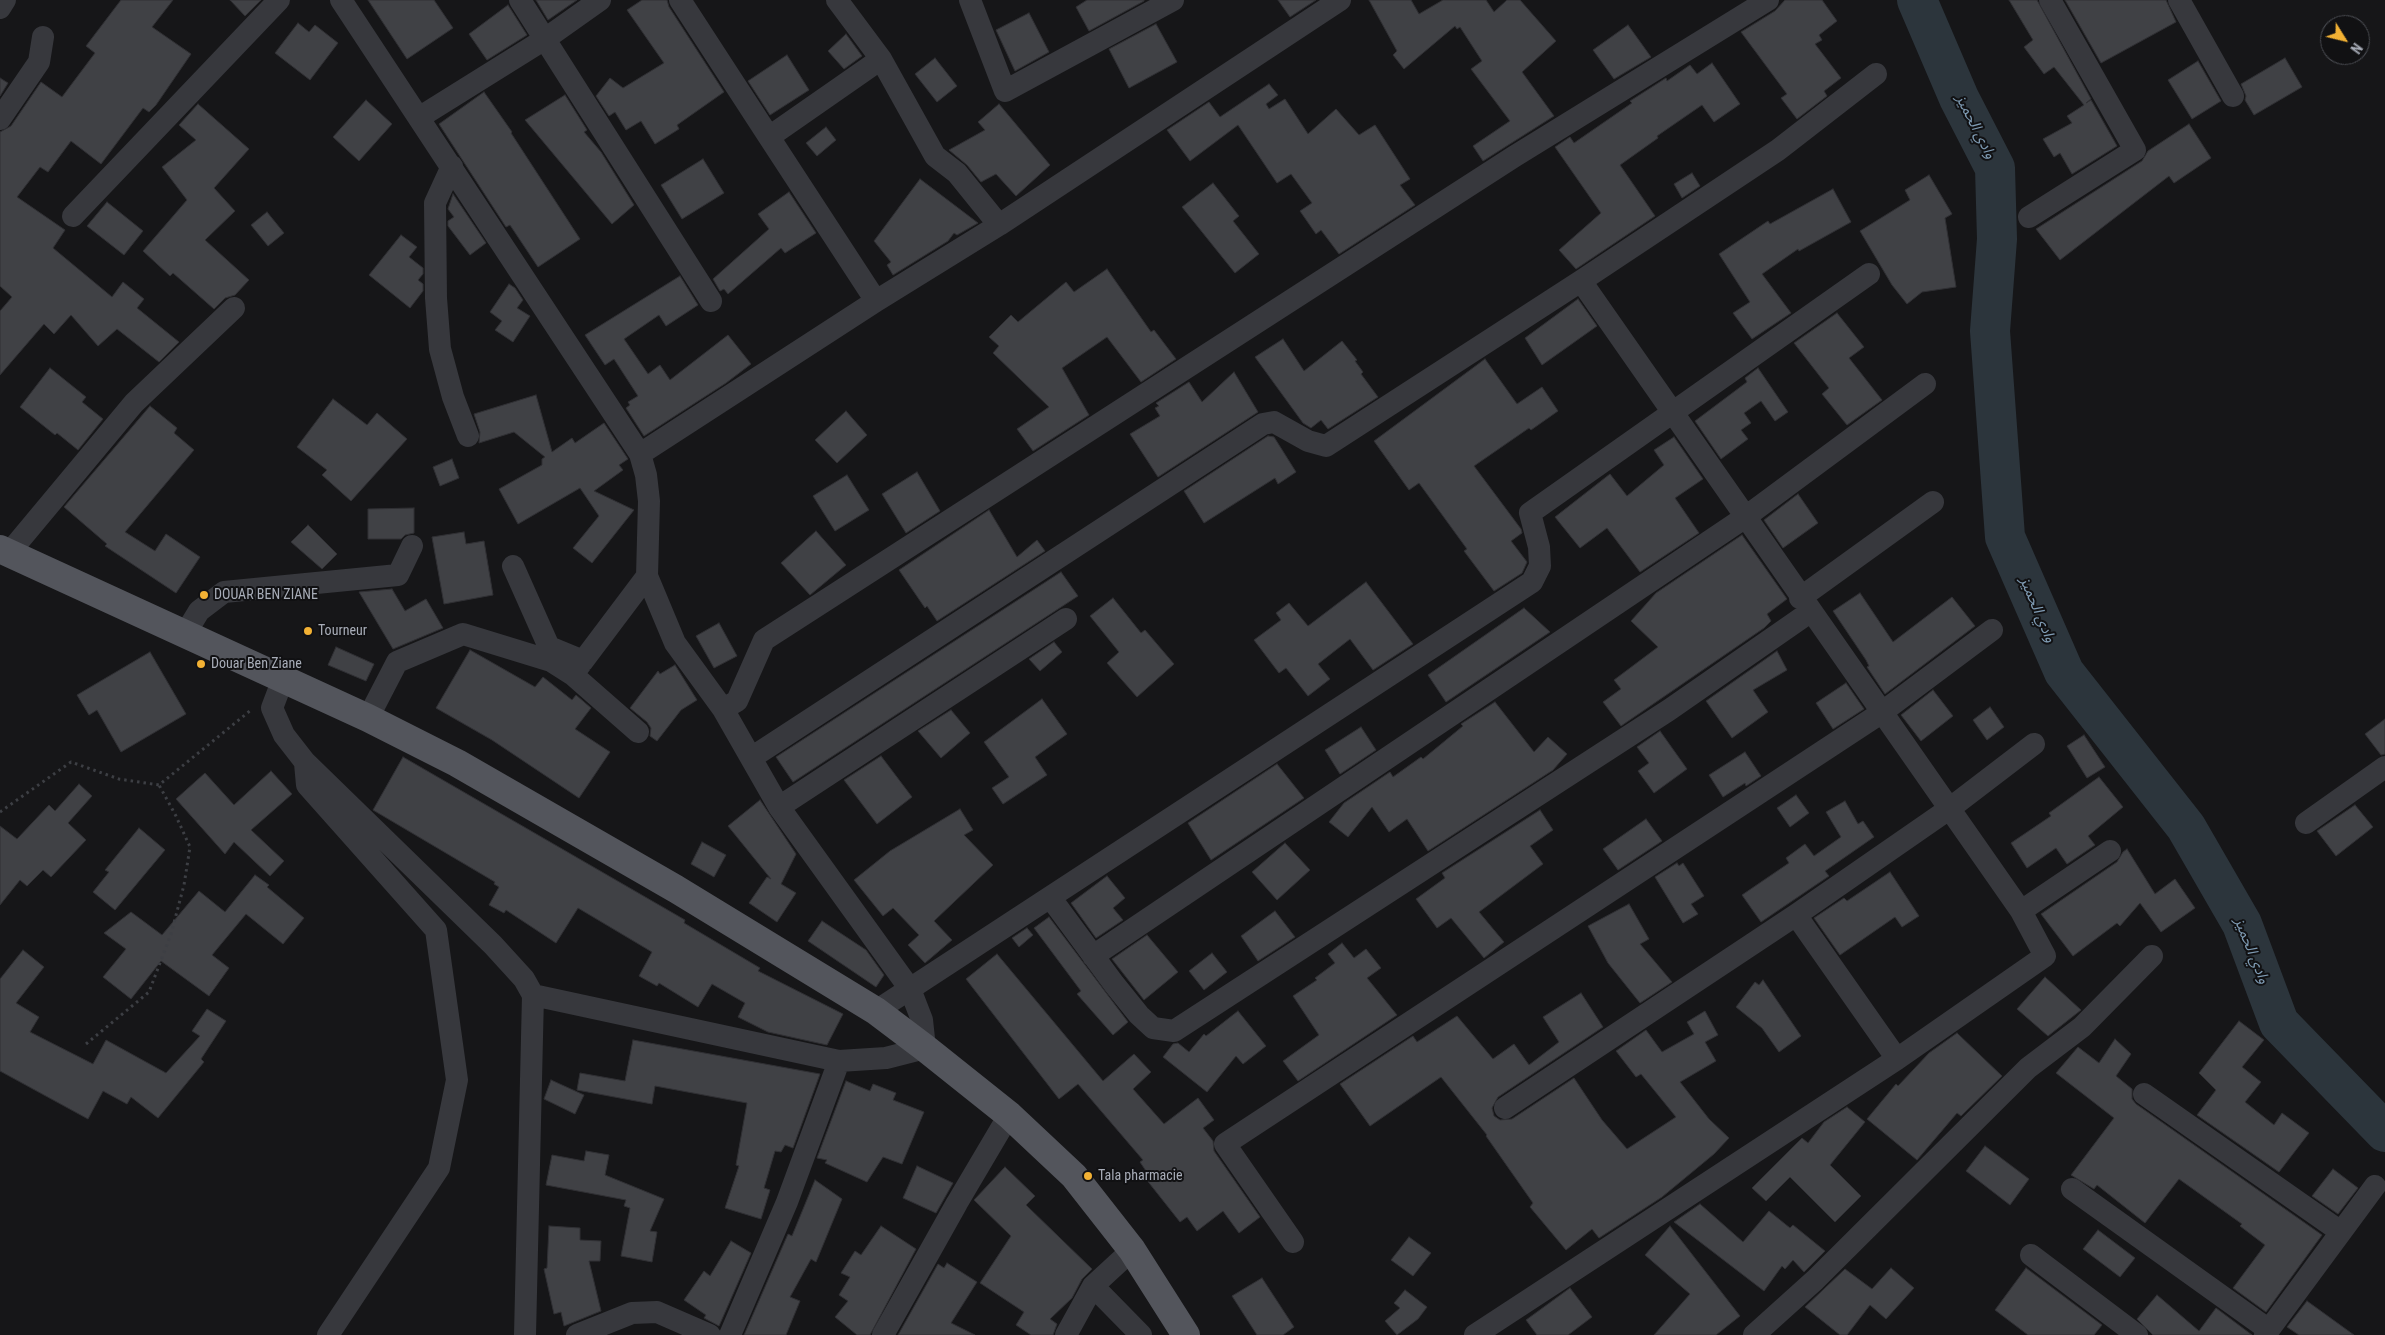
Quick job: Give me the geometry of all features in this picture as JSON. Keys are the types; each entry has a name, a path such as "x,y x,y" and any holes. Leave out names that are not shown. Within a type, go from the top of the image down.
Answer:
{"main road":[{"path":"4,551 368,718 466,768 676,889 876,1011 1010,1115 1074,1176 1132,1250 1186,1335"}],"street":[{"path":"0,8 6,0"},
{"path":"73,216 279,0"},
{"path":"342,0 640,454 646,475 649,501 647,576 675,643 723,709 779,807 910,989 922,1020 925,1048 886,1058 839,1061 682,1025 533,995"},
{"path":"520,0 711,301"},
{"path":"420,118 545,40 600,0"},
{"path":"680,0 876,301"},
{"path":"837,0 881,59 935,156 957,173 999,225"},
{"path":"970,0 1005,91 1135,9 1173,0"},
{"path":"640,454 876,301 999,225 1340,0"},
{"path":"723,709 737,701 764,640 1514,156 1768,0"},
{"path":"2029,217 2135,150 2050,0"},
{"path":"2179,0 2233,96"},
{"path":"0,119 39,62 44,37"},
{"path":"770,137 881,59"},
{"path":"752,758 1263,424 1274,422 1308,440 1326,446 1581,282 1778,150 1876,74"},
{"path":"452,166 436,203 436,298 440,349 453,398 468,436"},
{"path":"876,1011 1532,582 1540,566 1530,512 1869,274"},
{"path":"1475,1335 1897,1059 2045,956 2021,911 1744,518 1581,282"},
{"path":"4,551 134,403 234,308"},
{"path":"1093,956 1744,518 1925,384"},
{"path":"1050,897 1139,1015 1153,1028 1174,1031 1670,710 1805,605 1932,502"},
{"path":"185,634 199,611 224,592 398,575 412,546"},
{"path":"513,566 550,647 578,668 638,732"},
{"path":"578,668 647,576"},
{"path":"779,807 1066,619"},
{"path":"1293,1242 1224,1144 1881,713 1992,630"},
{"path":"368,718 397,662 463,634 578,668"},
{"path":"283,679 272,708 284,735 305,762 493,946 524,979 533,995 525,1335"},
{"path":"1505,1108 1796,915 1949,809 2034,744"},
{"path":"305,762 307,785 436,930 457,1080 439,1168 328,1335"},
{"path":"2306,823 2385,768"},
{"path":"2021,911 2110,851"},
{"path":"1796,915 1897,1059"},
{"path":"1754,1335 1815,1280 2028,1068 2082,1027 2152,956"},
{"path":"730,1335 787,1202 839,1061"},
{"path":"2144,1094 2341,1232"},
{"path":"883,1335 957,1203 1010,1115"},
{"path":"2072,1189 2267,1333 2375,1186"},
{"path":"1066,1335 1093,1286 1132,1250"},
{"path":"2031,1255 2137,1335"},
{"path":"1093,1286 1141,1335"},
{"path":"577,1335 632,1313 657,1312 710,1335"}],"path":[{"path":"0,812 71,762 119,779 159,785 251,709 258,668"},
{"path":"86,1044 149,992 171,934 184,885 190,847 159,785"}],"building":[{"path":"121,0 173,0 152,27 191,54 156,105 149,112 143,108 101,164 71,141 48,172 40,167 17,197 65,230 53,248 112,297 123,282 144,299 137,308 179,342 159,362 117,329 98,346 71,315 54,334 44,324 0,375 0,311 12,297 0,286 0,132 11,126 41,82 62,97 95,53 86,46"},
{"path":"230,0 261,0 245,16"},
{"path":"368,0 434,0 453,28 407,59"},
{"path":"536,0 577,0 548,20"},
{"path":"642,0 667,0 669,7 724,92 677,125 679,129 655,144 641,121 626,130 615,112 609,116 596,96 610,78 623,88 664,63 627,10"},
{"path":"1087,0 1144,1 1089,31 1076,7"},
{"path":"1278,0 1316,0 1290,17"},
{"path":"1369,0 1411,0 1419,14 1443,0 1486,0 1494,12 1507,0 1520,0 1556,41 1522,72 1554,116 1483,161 1473,146 1510,121 1471,69 1482,61 1460,27 1457,29 1455,26 1404,69 1393,55 1397,51"},
{"path":"1785,0 1822,0 1837,21 1819,35 1822,40 1815,44 1841,78 1824,91 1827,96 1797,119 1781,98 1787,94 1741,32 1775,11"},
{"path":"2009,0 2037,0 2091,99 2086,103 2091,100 2117,146 2072,174 2060,153 2054,157 2043,139 2072,123 2067,116 2084,105 2054,67 2044,74 2024,47 2033,40"},
{"path":"2065,0 2166,0 2176,22 2101,63"},
{"path":"508,5 527,35 487,60 469,34"},
{"path":"1029,13 1049,52 1015,71 996,30"},
{"path":"298,23 309,32 315,25 338,43 310,80 275,53"},
{"path":"1156,24 1177,62 1129,88 1109,49"},
{"path":"1628,25 1651,57 1614,79 1593,50"},
{"path":"846,34 862,56 844,69 828,51"},
{"path":"787,55 809,90 770,115 748,81"},
{"path":"935,58 957,86 937,102 915,74"},
{"path":"2285,58 2302,87 2254,115 2245,100 2246,96 2241,84"},
{"path":"2198,61 2221,101 2192,119 2168,80"},
{"path":"1712,63 1740,104 1714,122 1702,105 1657,136 1658,138 1620,165 1655,216 1576,269 1559,250 1601,213 1555,147 1570,137 1574,143 1632,103 1630,101 1666,78 1667,81 1690,65 1697,74"},
{"path":"0,78 8,83 0,96"},
{"path":"1269,84 1278,95 1266,104 1269,109 1285,99 1308,134 1336,109 1359,135 1375,125 1410,179 1400,185 1415,205 1339,254 1321,230 1316,234 1300,211 1312,203 1291,174 1277,183 1238,125 1190,161 1167,130 1209,102 1220,117"},
{"path":"484,92 512,132 580,239 538,267 510,225 506,227 439,124"},
{"path":"565,95 587,130 584,132 601,152 634,205 612,224 525,120"},
{"path":"366,100 392,124 359,161 333,137"},
{"path":"198,104 249,149 214,188 235,211 205,240 249,280 235,295 225,298 214,309 173,273 170,276 143,251 187,200 162,167 196,140 179,125"},
{"path":"999,104 1050,165 1016,196 996,174 981,182 967,165 949,150 985,130 978,122"},
{"path":"2189,124 2211,158 2174,183 2169,176 2060,260 2036,229 2142,161 2148,151"},
{"path":"826,127 836,140 817,156 806,143"},
{"path":"703,159 724,193 682,219 661,185"},
{"path":"1692,173 1700,186 1682,198 1674,184"},
{"path":"1929,175 1952,214 1945,218 1956,287 1922,292 1907,304 1892,285 1860,231 1910,200 1905,190"},
{"path":"920,179 978,223 957,235 954,233 948,241 893,275 887,265 891,262 874,241"},
{"path":"1213,183 1239,216 1233,221 1259,254 1235,273 1182,207"},
{"path":"1833,189 1851,222 1799,251 1798,249 1762,274 1791,313 1752,339 1733,313 1750,302 1719,254 1768,221 1770,224"},
{"path":"789,192 816,233 785,253 781,248 728,294 724,289 720,291 713,279 769,229 758,214"},
{"path":"453,194 486,243 470,255 448,226 448,221 454,217 448,209"},
{"path":"107,202 143,231 124,255 87,226"},
{"path":"267,212 284,233 268,246 251,225"},
{"path":"401,235 417,247 409,257 423,268 423,274 418,280 423,284 423,291 410,308 369,275"},
{"path":"1107,269 1151,332 1154,330 1176,359 1141,382 1107,337 1062,368 1089,415 1033,451 1017,429 1049,407 993,353 999,346 989,337 1011,315 1018,322 1066,282 1074,292"},
{"path":"680,276 698,305 666,326 659,315 624,339 648,374 660,365 670,380 728,335 751,364 726,383 644,436 626,408 630,405 628,402 638,396 614,359 605,365 585,335"},
{"path":"509,284 515,288 523,300 517,308 530,316 513,342 495,330 502,321 490,312"},
{"path":"1578,299 1597,326 1542,365 1525,338"},
{"path":"1837,313 1864,347 1849,358 1882,400 1847,425 1822,394 1829,388 1794,343"},
{"path":"1283,339 1304,371 1342,341 1357,360 1355,361 1363,372 1361,374 1378,397 1328,429 1321,420 1311,428 1303,423 1255,357"},
{"path":"1485,359 1517,404 1542,387 1558,411 1531,430 1529,428 1474,466 1521,529 1522,533 1511,541 1527,562 1522,573 1494,591 1464,551 1467,549 1419,483 1409,490 1374,441"},
{"path":"50,368 86,397 82,402 103,419 78,450 57,433 55,435 20,407"},
{"path":"1758,368 1788,412 1775,421 1761,401 1744,413 1751,423 1741,430 1748,439 1721,459 1695,421 1747,382 1745,378"},
{"path":"1234,372 1258,412 1158,477 1130,434 1160,416 1155,408 1159,406 1156,403 1189,382 1202,402"},
{"path":"536,395 552,452 572,438 575,443 604,423 628,459 619,465 623,470 594,491 634,510 592,563 573,548 599,516 580,488 518,524 499,489 542,465 542,459 545,457 514,432 479,443 480,432 474,414"},
{"path":"333,399 367,425 377,413 407,439 351,501 322,475 327,470 297,447"},
{"path":"150,406 177,428 174,433 194,450 125,532 155,551 166,534 200,557 176,593 105,546 107,544 64,507"},
{"path":"846,411 867,435 837,463 815,440"},
{"path":"1268,436 1274,437 1296,472 1278,484 1275,478 1204,523 1184,491"},
{"path":"1674,437 1703,479 1675,498 1699,533 1640,572 1607,528 1580,548 1555,517 1610,474 1627,496 1664,465 1654,450"},
{"path":"452,459 459,478 440,486 433,467"},
{"path":"917,472 940,511 906,533 882,494"},
{"path":"847,475 869,510 835,531 813,496"},
{"path":"1798,494 1818,523 1783,548 1764,520"},
{"path":"414,508 414,533 405,535 401,539 368,539 368,509"},
{"path":"989,510 1017,557 1037,540 1045,551 937,621 927,606 925,608 899,570"},
{"path":"308,525 337,554 322,569 291,542"},
{"path":"816,531 846,565 810,595 781,563"},
{"path":"464,532 466,544 484,541 493,595 444,604 432,537"},
{"path":"1742,535 1787,599 1767,614 1771,621 1764,628 1621,726 1603,702 1621,689 1614,680 1658,647 1631,621 1656,593"},
{"path":"1061,572 1078,596 793,782 776,757"},
{"path":"1366,582 1413,644 1373,670 1350,639 1318,664 1330,679 1308,696 1286,668 1279,673 1254,640 1281,620 1276,613 1289,603 1308,626"},
{"path":"392,589 405,611 426,599 443,628 393,649 359,592"},
{"path":"1860,593 1893,642 1952,597 1975,626 1885,694 1867,667 1869,666 1866,660 1833,611"},
{"path":"1113,598 1141,633 1145,630 1174,664 1137,697 1107,663 1119,652 1090,616"},
{"path":"1524,608 1550,632 1446,702 1428,675"},
{"path":"719,623 737,656 714,668 696,636"},
{"path":"1054,642 1062,652 1040,671 1029,659"},
{"path":"336,647 374,664 366,681 328,665"},
{"path":"470,650 535,687 543,677 572,700 576,695 591,708 575,729 610,752 579,798 492,740 436,708"},
{"path":"1777,651 1787,670 1753,690 1768,712 1732,738 1706,701"},
{"path":"150,652 186,714 121,752 97,710 89,715 77,695"},
{"path":"675,665 697,700 681,710 657,741 650,736 651,728 647,722 630,708 658,671 660,674"},
{"path":"1846,683 1864,709 1833,729 1816,703"},
{"path":"1933,690 1953,716 1921,741 1901,715"},
{"path":"1042,699 1067,734 1035,757 1047,775 1003,804 992,788 1009,777 984,742"},
{"path":"1495,702 1534,752 1548,737 1567,754 1553,770 1428,851 1407,819 1389,832 1372,807 1348,837 1329,822 1344,803 1390,772 1393,777 1421,757 1423,759 1463,726 1461,724"},
{"path":"1990,707 2004,727 1987,740 1973,720"},
{"path":"951,710 970,733 941,758 918,731"},
{"path":"2385,719 2385,754 2381,755 2365,734"},
{"path":"1361,727 1376,750 1340,774 1325,750"},
{"path":"1660,731 1687,769 1654,793 1638,771 1649,763 1637,747"},
{"path":"2084,735 2105,767 2087,778 2067,746"},
{"path":"1745,752 1761,776 1746,786 1745,783 1723,797 1709,775"},
{"path":"881,756 912,797 877,824 844,780"},
{"path":"403,757 685,920 684,923 760,968 758,971 843,1014 827,1045 768,1032 738,1017 745,1003 712,984 698,1007 659,983 657,986 639,976 652,952 578,908 556,943 506,910 504,913 489,905 499,887 494,884 495,882 373,810"},
{"path":"1277,764 1304,798 1211,860 1188,823"},
{"path":"271,771 292,794 251,830 284,861 270,876 234,842 225,854 176,799 205,773 234,805"},
{"path":"2099,777 2123,807 2088,836 2095,845 2067,864 2056,848 2027,868 2011,843 2051,816 2049,813"},
{"path":"79,784 92,796 68,823 86,840 51,877 43,870 27,886 20,880 0,905 0,826 17,839 49,805 55,811"},
{"path":"1796,795 1809,813 1790,827 1777,808"},
{"path":"760,800 796,854 781,884 796,893 777,922 749,903 767,877 771,879 728,826"},
{"path":"1845,801 1858,824 1863,821 1874,837 1825,871 1829,876 1761,922 1742,895 1789,863 1786,858 1805,844 1814,856 1841,837 1826,812"},
{"path":"2355,805 2373,827 2336,856 2317,831"},
{"path":"960,809 973,830 964,835 993,865 934,921 952,940 925,963 908,945 919,935 893,908 883,916 854,880 890,851"},
{"path":"1540,810 1553,830 1530,846 1543,864 1479,912 1504,942 1484,958 1451,918 1437,928 1416,899 1445,878 1442,873"},
{"path":"1646,819 1662,841 1618,870 1603,849"},
{"path":"139,828 165,850 115,910 93,892 109,872 105,870"},
{"path":"702,842 726,855 714,877 691,864"},
{"path":"1285,843 1310,870 1277,900 1252,872"},
{"path":"2127,849 2155,894 2175,879 2195,908 2161,932 2140,903 2120,926 2117,923 2073,956 2041,914 2117,862"},
{"path":"1677,863 1679,866 1683,863 1704,896 1691,904 1698,914 1683,923 1655,877"},
{"path":"1890,872 1919,916 1902,927 1895,917 1840,955 1814,918 1844,898 1847,901"},
{"path":"255,875 269,885 267,887 304,918 283,944 246,914 212,955 229,968 209,996 161,961 131,999 103,977 126,949 104,933 131,912 162,935 199,891 225,912"},
{"path":"1107,876 1125,898 1113,908 1123,920 1096,938 1071,903"},
{"path":"1629,904 1649,939 1640,944 1672,982 1640,1003 1608,963 1588,926"},
{"path":"1275,911 1295,937 1258,961 1241,936"},
{"path":"1049,917 1128,1022 1113,1035 1077,994 1081,991 1034,928"},
{"path":"822,921 866,950 884,975 876,987 808,941"},
{"path":"1027,928 1033,935 1019,947 1012,938"},
{"path":"1147,935 1178,972 1144,1000 1112,959"},
{"path":"1342,943 1354,958 1366,949 1381,968 1367,978 1397,1015 1298,1081 1283,1061 1319,1035 1293,996 1317,980 1315,978 1335,963 1328,954"},
{"path":"23,950 44,967 16,1003 39,1017 30,1032 93,1064 106,1040 166,1073 200,1036 192,1031 207,1009 226,1021 201,1059 204,1062 158,1118 131,1097 127,1104 103,1091 88,1119 0,1071 0,979"},
{"path":"1212,953 1227,972 1204,990 1189,971"},
{"path":"997,954 1103,1081 1134,1054 1151,1072 1133,1089 1164,1124 1198,1098 1214,1120 1203,1128 1213,1141 1214,1151 1260,1217 1239,1233 1223,1211 1197,1231 1187,1217 1180,1222 1142,1174 1146,1171 1140,1162 1143,1160 1078,1084 1059,1099 966,979"},
{"path":"2045,977 2081,1010 2048,1036 2017,1009"},
{"path":"1763,980 1801,1036 1779,1052 1762,1028 1736,1007 1755,982 1759,985"},
{"path":"1581,993 1603,1027 1498,1097 1492,1108 1494,1116 1500,1120 1512,1119 1574,1078 1602,1120 1627,1149 1676,1117 1641,1074 1636,1077 1616,1051 1646,1030 1662,1052 1694,1034 1687,1022 1705,1011 1718,1035 1705,1042 1716,1061 1680,1082 1709,1119 1729,1138 1714,1154 1662,1197 1599,1238 1592,1229 1566,1250 1530,1207 1533,1203 1487,1135 1441,1077 1370,1126 1340,1084 1413,1036 1417,1042 1457,1016 1493,1059 1514,1044 1529,1065 1559,1042 1543,1017"},
{"path":"1238,1011 1266,1046 1243,1064 1236,1056 1207,1092 1163,1057 1173,1044 1178,1043 1189,1052 1204,1034 1206,1036"},
{"path":"2239,1021 2264,1040 2242,1067 2261,1082 2245,1102 2274,1125 2282,1113 2309,1133 2279,1172 2197,1115 2216,1090 2199,1073"},
{"path":"1957,1033 2002,1076 1961,1116 1957,1113 1917,1160 1867,1119 1896,1084 1898,1086 1929,1053"},
{"path":"2115,1039 2131,1054 2116,1076 2132,1089 2132,1099 2136,1104 2322,1235 2266,1312 2233,1288 2265,1245 2240,1226 2242,1224 2179,1179 2145,1223 2097,1185 2094,1189 2071,1175 2114,1118 2056,1073 2078,1047 2099,1063"},
{"path":"633,1040 820,1074 793,1148 785,1145 781,1152 775,1151 764,1188 770,1190 761,1219 725,1208 739,1166 736,1165 747,1103 655,1086 652,1104 577,1090 580,1073 625,1081"},
{"path":"551,1080 584,1095 575,1114 544,1099"},
{"path":"846,1081 870,1091 873,1084 896,1093 893,1100 924,1112 902,1164 883,1157 867,1182 825,1163 827,1160 817,1158"},
{"path":"1847,1107 1865,1122 1830,1165 1861,1196 1835,1222 1790,1177 1766,1201 1752,1188 1802,1138 1808,1143 1824,1122"},
{"path":"1985,1146 2029,1179 2010,1205 1966,1171"},
{"path":"586,1151 609,1155 605,1175 664,1199 650,1231 657,1232 652,1262 621,1256 630,1208 624,1206 626,1200 546,1185 552,1155 584,1161"},
{"path":"917,1166 953,1183 936,1213 903,1198"},
{"path":"1005,1167 1035,1196 1026,1205 1092,1269 1082,1279 1072,1298 1050,1319 1057,1324 1053,1335 1031,1335 1016,1325 1024,1312 980,1283 1011,1236 974,1200"},
{"path":"2333,1169 2358,1188 2338,1214 2312,1196"},
{"path":"815,1180 842,1199 816,1262 811,1259 790,1297 800,1301 786,1335 744,1335 788,1234 792,1236"},
{"path":"1700,1204 1743,1242 1769,1211 1790,1228 1793,1225 1825,1251 1804,1272 1793,1260 1785,1269 1782,1266 1764,1291 1674,1222"},
{"path":"549,1226 580,1228 580,1240 601,1241 600,1261 589,1261 601,1311 564,1326 561,1312 554,1314 544,1269 547,1268"},
{"path":"881,1226 916,1249 870,1335 857,1335 835,1317 848,1301 839,1295 850,1277 841,1273 855,1251 861,1255"},
{"path":"1670,1226 1740,1316 1716,1335 1654,1335 1690,1294 1645,1255"},
{"path":"2098,1230 2135,1258 2120,1277 2083,1249"},
{"path":"1409,1237 1431,1253 1413,1276 1391,1260"},
{"path":"731,1241 751,1253 719,1326 704,1318 706,1315 684,1300 704,1271 710,1276"},
{"path":"947,1263 977,1282 951,1323 975,1335 898,1335 938,1264 944,1268"},
{"path":"1891,1268 1914,1288 1886,1319 1870,1305 1847,1335 1840,1335 1805,1307 1845,1269 1872,1289"},
{"path":"2026,1268 2102,1325 2094,1335 2028,1335 1995,1310"},
{"path":"1262,1278 1294,1327 1283,1335 1257,1335 1232,1296"},
{"path":"1570,1288 1592,1317 1568,1335 1537,1335 1526,1320"},
{"path":"1405,1290 1427,1307 1418,1319 1397,1335 1385,1321 1400,1308 1394,1303"},
{"path":"2157,1295 2199,1331 2216,1308 2252,1335 2153,1335 2137,1319"},
{"path":"2307,1301 2354,1335 2299,1335 2287,1327"}],"waterway":[{"name":"وادي الحميز","path":"1917,0 1959,98 1995,168 1997,239 1990,331 2005,537 2064,672 2186,827 2242,924 2279,1023 2385,1132"}],"place":[{"name":"DOUAR BEN ZIANE","path":"204,595"},
{"name":"Tourneur","path":"308,631"},
{"name":"Douar Ben Ziane","path":"201,664"},
{"name":"Tala pharmacie","path":"1088,1176"}]}
